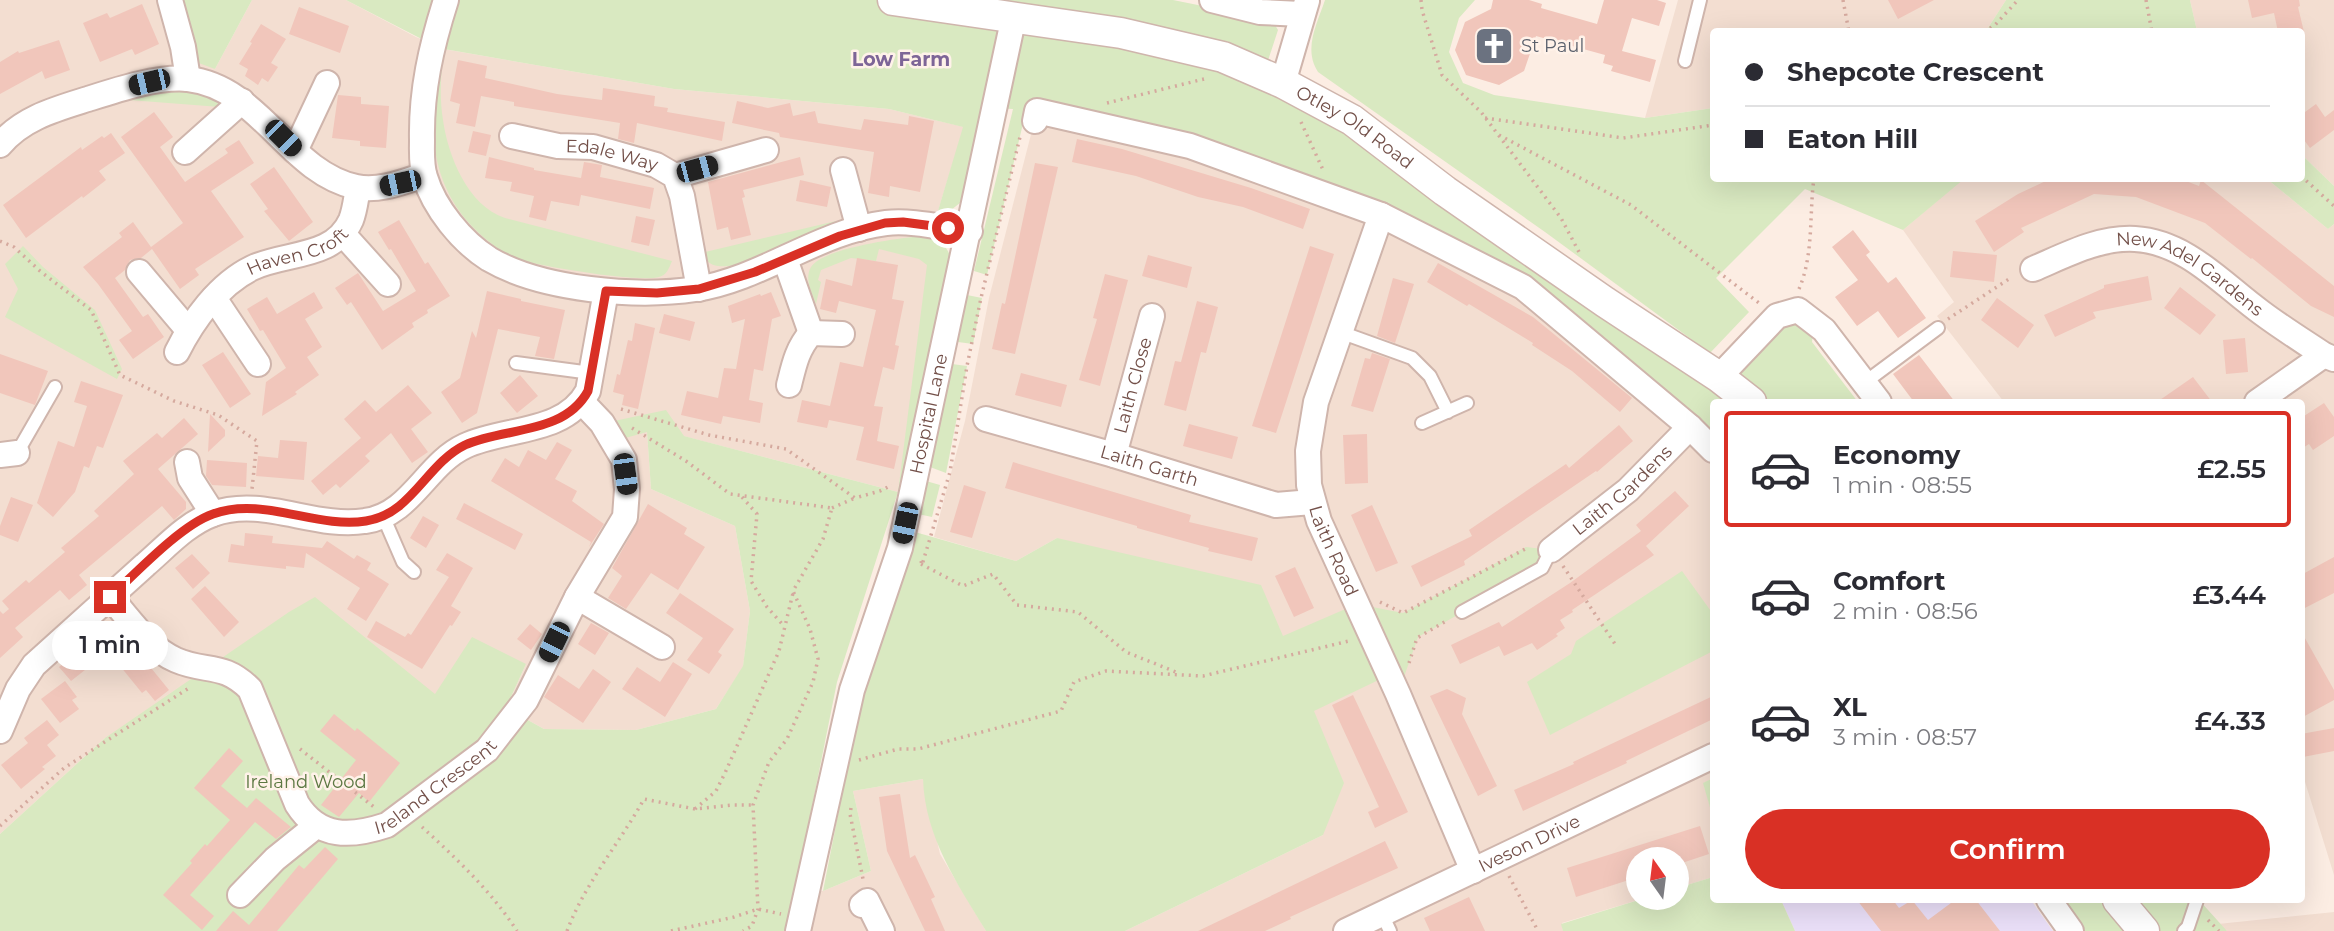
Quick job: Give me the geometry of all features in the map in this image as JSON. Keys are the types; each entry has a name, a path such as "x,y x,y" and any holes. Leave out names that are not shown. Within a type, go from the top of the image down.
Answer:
{"street":[{"path":"170,0 184,47 188,79"},
{"path":"446,0 433,41 424,85 421,116 424,175 430,191 467,243 490,259 533,277 606,291 657,293 699,289 755,272 859,229 885,223 903,222 970,231"},
{"name":"Otley Old Road","path":"893,0 1121,33 1223,57 1283,83 1352,120 1445,191 1719,377 1747,399"},
{"path":"1212,0 1260,12 1304,7 1283,83"},
{"name":"Hospital Lane","path":"798,931 852,690 900,548 1014,16"},
{"path":"0,145 24,124 49,111 149,82 188,79 217,88 242,101 295,151 315,167 342,182 358,188 379,187 424,175"},
{"path":"295,151 327,83"},
{"path":"184,152 242,101"},
{"path":"1035,121 1037,111 1190,146 1381,215 1523,287 1690,427 1710,447"},
{"name":"Edale Way","path":"512,136 558,146 593,147 656,164 675,176 682,196 699,289"},
{"path":"675,176 766,150"},
{"path":"843,170 859,229"},
{"name":"Haven Croft","path":"139,272 182,341 214,298 251,268 313,252 342,234 351,219 358,188"},
{"name":"Laith Road","path":"1381,215 1311,421 1308,451 1312,502 1474,872"},
{"path":"342,234 388,284"},
{"name":"New Adel Gardens","path":"2033,269 2092,244 2134,239 2172,247 2192,259 2262,313 2329,357"},
{"path":"785,258 811,333"},
{"path":"0,732 18,689 34,665 193,523 232,509 250,508 351,522 383,516 407,500 448,455 466,445 560,418 583,400 588,391 606,291"},
{"path":"214,298 257,364"},
{"path":"1719,377 1782,315 1798,310 1824,330 1871,393"},
{"name":"Laith Close","path":"1114,455 1152,316"},
{"path":"789,385 795,358 802,343 811,333 842,334"},
{"path":"2262,399 2329,357"},
{"name":"Ireland Crescent","path":"316,826 350,834 367,832 399,816 487,750 526,700 577,597 625,517 627,489 624,460 614,439 583,400"},
{"name":"Laith Garth","path":"986,419 1276,505 1312,502"},
{"name":"Laith Gardens","path":"1551,550 1628,489 1690,427"},
{"path":"187,462 190,478 213,514"},
{"path":"110,597 155,648 178,661 222,669 237,676 250,689 296,804 304,816 316,826 275,859 240,895"},
{"path":"577,597 662,647"},
{"name":"Iveson Drive","path":"1346,931 1386,923 1474,872 1710,757"},
{"path":"862,905 867,901 881,931"},
{"path":"2051,903 2071,931"},
{"path":"2121,903 2144,931"}],"lane":[{"path":"1685,61 1700,0"},
{"path":"1871,393 1938,328"},
{"path":"1340,332 1412,358 1430,376 1448,412"},
{"path":"516,363 591,373"},
{"path":"9,454 55,387"},
{"path":"1422,424 1467,403"},
{"path":"383,516 403,562 414,572"},
{"path":"1462,612 1542,568 1551,550"},
{"path":"2184,931 2188,927 2196,903"}],"path":[{"path":"1421,0 1442,75 1485,118 1561,218 1580,254"},
{"path":"1843,0 1848,28"},
{"path":"1990,28 2018,0"},
{"path":"2146,0 2151,28"},
{"path":"1299,118 1337,199"},
{"path":"1485,118 1623,138 1710,125"},
{"path":"1497,134 1631,205 1782,315 1801,284 1811,238 1814,182"},
{"path":"2305,180 2334,206"},
{"path":"0,241 14,247 91,310 120,375 174,401 218,415 257,442 250,508"},
{"path":"1938,328 2008,278 2033,269"},
{"path":"583,400 709,435 786,449 855,498"},
{"path":"629,426 686,461 730,495 832,508 880,491 916,472"},
{"path":"740,496 757,514 751,580 766,607 784,626"},
{"path":"695,809 716,791 725,773 779,651 793,591 823,539 832,508"},
{"path":"1350,588 1403,612 1526,547 1551,550 1615,644"},
{"path":"900,548 922,565 963,586 993,574 1017,605 1078,612 1126,652 1178,673"},
{"path":"743,931 752,926 758,909 753,805 769,762 787,739 813,682 818,659 810,629 793,591"},
{"path":"1398,694 1418,638 1462,612"},
{"path":"859,760 898,749 918,749 1061,711 1074,682 1106,671 1203,676 1355,639 1370,632"},
{"path":"0,826 64,768 207,676 210,668"},
{"path":"292,743 399,816 465,868 517,931"},
{"path":"567,931 578,903 644,799 695,809 753,805"},
{"path":"1500,859 1538,931"},
{"path":"671,931 758,909"}],"shaded area":[{"path":"0,0 171,0 215,69 252,0 346,0 416,37 449,50 674,89 889,109 964,127 937,214 898,492 683,436 647,432 651,489 735,526 750,611 743,667 716,709 636,730 544,729 506,708 526,664 436,694 105,738 0,834"},
{"path":"1678,0 2006,0 1988,28 1710,28 1710,108 1645,118"},
{"path":"2190,0 2334,0 2334,186 2305,158 2305,28 2196,28"},
{"path":"1037,111 1190,146 1523,287 1710,447 1710,780 1704,783 1710,806 1710,878 1689,884 1689,847 1626,847 1626,904 1562,923 1563,931 1125,931 1323,835 1057,538 1016,561 934,537 965,421 989,298"},
{"path":"1959,182 2271,182 2328,229 2334,224 2334,875 2305,782 2305,399 2002,399 1937,316 1954,302 1903,230"},
{"path":"923,779 940,854 986,931 787,931 796,889 823,891 871,871 853,791"},
{"path":"1782,903 2033,903 2053,931 1795,931"},
{"path":"2334,912 2334,931 2227,931 2218,924"}],"green space":[{"path":"170,0 252,0 215,69 185,58"},
{"path":"346,0 1173,0 1272,20 1278,30 1260,85 1319,114 1436,201 1719,394 1782,324 1798,323 1813,333 1812,342 1856,399 1710,399 1710,447 1523,287 1190,146 1026,111 987,275 974,271 1013,109 987,108 965,199 951,210 937,214 963,127 889,109 674,89 444,49 441,93 446,134 455,164 480,203 505,218 672,261 664,275 648,278 589,273 528,262 510,256 478,232 460,212 440,173 433,132 439,48"},
{"path":"1325,0 1475,0 1459,18 1449,52 1463,83 1494,95 1645,118 1710,108 1710,182 1960,182 1903,230 1805,189 1716,278 1749,312 1710,353 1545,232 1318,72 1312,54 1315,27"},
{"path":"2006,0 2190,0 2196,28 1988,28"},
{"path":"159,92 189,92 215,99 220,107 129,100"},
{"path":"2305,158 2334,186 2334,224 2328,229 2271,182 2305,182"},
{"path":"836,221 825,230 734,265 713,265 701,253"},
{"path":"922,236 934,238 942,244 953,263 903,492 898,492 927,265 919,259 879,249 876,261 851,258 821,270 816,304 808,276 811,267 818,260 830,254 863,245"},
{"path":"23,246 43,267 95,310 122,369 117,379 5,317 18,289 5,264"},
{"path":"967,295 982,298 973,344 958,342"},
{"path":"952,364 967,366 946,473 930,467"},
{"name":"Ireland Wood","path":"666,410 684,436 898,492 837,682 787,931 0,931 0,834 105,738 315,597 435,694 472,637 526,664 506,708 544,729 636,730 716,709 743,666 750,611 735,526 651,489 647,432 618,440 614,421"},
{"path":"926,481 940,485 932,517 918,514"},
{"path":"915,532 1016,561 1057,538 1261,585 1283,636 1357,604 1403,613 1526,547 1551,550 1542,568 1418,637 1398,694 1389,675 1314,711 1344,783 1323,835 1125,931 986,931 944,859 936,840 925,800 923,779 853,791 871,871 823,891 862,693"},
{"path":"1682,571 1710,610 1710,653 1550,735 1527,682 1571,654 1576,641"},
{"path":"1710,780 1710,808 1703,783"},
{"path":"1710,878 1710,903 1782,903 1795,931 1563,931 1561,924 1626,904 1626,910 1689,910 1689,884"},
{"path":"2066,903 2202,903 2227,931 2085,931"}],"building":[{"name":"St Paul","path":"1493,0 1529,0 1542,4 1541,8 1597,24 1604,0 1657,0 1666,3 1659,26 1632,18 1622,51 1656,60 1650,82 1611,71 1613,66 1603,63 1605,55 1536,36 1524,71 1499,85 1466,75 1455,50 1465,22 1491,9"},
{"path":"1888,0 1934,0 1898,19"},
{"path":"2248,0 2299,0 2303,28 2277,28 2274,13 2252,18"},
{"path":"142,4 159,44 135,55 132,49 100,62 83,23 107,13 110,18"},
{"path":"299,7 349,26 340,53 289,34"},
{"path":"261,24 286,39 271,63 278,67 268,82 262,78 258,85 245,76 248,69 239,64"},
{"path":"59,40 70,70 45,79 42,71 0,94 0,62 18,51 19,53"},
{"path":"458,60 487,66 485,78 557,94 602,100 603,88 655,96 654,106 668,108 667,112 725,122 722,141 637,123 634,143 618,139 620,123 514,106 514,102 481,96 475,127 456,123 460,104 450,101"},
{"path":"338,95 361,97 361,104 389,106 386,148 360,146 360,141 332,138"},
{"path":"737,101 768,108 790,103 793,116 815,111 818,123 861,130 864,119 908,125 909,116 934,121 920,192 890,186 889,197 868,193 874,152 780,137 779,133 732,123"},
{"path":"2316,104 2325,117 2334,110 2334,130 2310,148 2305,141 2305,112"},
{"path":"154,112 173,137 160,147 185,182 228,153 225,149 239,140 254,163 211,191 244,237 195,269 199,275 180,289 152,249 141,258 130,260 125,270 115,278 143,317 148,314 164,337 133,359 119,340 132,331 83,267 122,237 119,233 133,222 151,247 183,223 121,137"},
{"path":"473,131 491,135 486,156 468,152"},
{"path":"111,133 125,153 99,171 106,180 26,238 3,205 81,147 82,150"},
{"path":"1077,139 1122,149 1310,209 1303,229 1243,207 1198,197 1136,176 1072,162"},
{"path":"489,157 534,170 581,178 584,162 602,165 600,177 654,188 650,209 581,195 579,206 551,201 546,221 529,217 534,196 510,191 512,182 485,178"},
{"path":"800,157 804,175 743,190 745,197 742,198 751,235 731,240 728,227 717,230 708,182"},
{"path":"1035,163 1058,167 1015,354 992,349 1002,303 1005,304"},
{"path":"274,167 313,222 289,241 264,211 268,209 250,184"},
{"path":"800,180 831,187 827,207 796,201"},
{"path":"2044,182 2188,182 2199,186 2200,182 2204,182 2334,286 2334,317 2311,306 2205,223 2136,197 2094,194 2021,228 2024,232 1994,252 1975,221 2018,194"},
{"path":"636,216 655,220 649,246 631,242"},
{"path":"399,220 425,264 428,262 450,296 427,310 428,313 412,323 414,327 382,350 351,302 347,305 335,288 358,273 383,311 416,291 378,232"},
{"path":"1853,230 1870,252 1866,255 1888,283 1896,277 1926,318 1898,338 1878,311 1857,326 1835,297 1858,280 1832,247"},
{"path":"1310,246 1334,254 1276,433 1252,426"},
{"path":"1953,251 1997,255 1994,282 1950,277"},
{"path":"1148,255 1192,267 1187,288 1142,276"},
{"path":"857,258 898,265 892,299 904,301 895,345 899,346 894,370 883,367 874,406 883,407 877,441 899,446 894,469 856,460 864,427 829,420 827,428 797,422 802,400 830,406 840,362 863,367 876,310 839,301 836,313 820,309 826,279 852,286"},
{"path":"1438,263 1533,317 1632,398 1620,412 1572,371 1532,345 1533,343 1427,282"},
{"path":"1105,274 1128,280 1100,386 1079,380 1097,319 1093,318"},
{"path":"2148,276 2152,300 2093,312 2096,318 2055,337 2044,315 2104,288 2104,285"},
{"path":"1393,278 1414,284 1395,343 1377,336"},
{"path":"2180,287 2216,315 2200,335 2164,308"},
{"path":"487,291 565,310 554,359 535,356 540,337 498,329 477,413 462,423 441,392 460,378 472,331 476,338"},
{"path":"314,292 323,308 305,319 322,347 307,357 319,375 295,392 297,394 262,416 266,382 286,368 247,309 267,297 277,314"},
{"path":"771,292 781,316 772,319 763,371 754,369 749,400 763,403 760,423 723,416 721,424 681,415 687,391 718,398 724,368 736,369 745,319 732,323 728,306"},
{"path":"1997,298 2034,325 2018,348 1981,320"},
{"path":"1197,301 1218,307 1206,353 1201,352 1186,411 1164,405 1175,361 1181,362"},
{"path":"664,314 695,322 690,341 659,333"},
{"path":"635,323 655,328 638,409 622,405 624,395 613,392 628,340 632,341"},
{"path":"2245,338 2248,372 2226,374 2223,340"},
{"path":"223,352 251,394 230,408 202,365"},
{"path":"1372,353 1390,359 1373,412 1351,406 1365,358 1370,359"},
{"path":"0,354 48,371 35,405 0,393"},
{"path":"1919,355 1953,399 1912,399 1893,374"},
{"path":"1021,373 1067,385 1061,407 1015,395"},
{"path":"520,375 538,396 517,413 500,393"},
{"path":"2193,377 2210,399 2161,399"},
{"path":"81,381 123,395 103,448 97,446 89,468 84,466 75,492 53,517 37,503 58,441 74,447 87,406 74,402"},
{"path":"408,385 432,413 411,429 428,452 412,463 391,433 365,456 370,461 340,488 336,484 323,495 311,481 361,438 344,419 365,400 376,412"},
{"path":"2324,403 2334,417 2334,436 2313,450 2309,444 2305,446 2305,415"},
{"path":"210,414 225,430 225,436 208,452"},
{"path":"184,418 198,434 158,469 186,502 186,509 174,520 162,506 79,575 87,585 69,600 60,590 15,628 23,637 0,658 0,611 3,614 9,609 2,601 26,580 29,583 65,552 61,548 99,516 94,511 134,474 123,461 157,433 162,438"},
{"path":"1189,424 1238,437 1232,459 1183,446"},
{"path":"1619,425 1633,441 1597,472 1464,561 1465,565 1421,587 1411,566 1472,536 1469,530 1566,464 1569,468"},
{"path":"1367,434 1368,483 1345,484 1343,435"},
{"path":"280,440 307,442 304,480 256,476 258,456 278,458"},
{"path":"557,442 572,450 555,479 577,491 572,501 604,524 589,547 591,542 491,481 505,458 519,467 528,450 546,460"},
{"path":"207,460 247,463 246,487 212,485 206,476"},
{"path":"1013,462 1191,515 1189,522 1258,538 1252,561 1208,551 1209,548 1005,488"},
{"path":"964,485 986,492 972,538 950,532"},
{"path":"1675,491 1689,506 1646,546 1654,555 1560,620 1565,628 1556,634 1558,636 1537,650 1532,643 1504,656 1499,646 1460,664 1451,645 1499,622 1502,627 1570,583 1641,531 1636,525"},
{"path":"11,497 33,505 18,542 0,535 0,526"},
{"path":"464,503 523,534 515,550 456,519"},
{"path":"648,504 687,528 684,534 705,547 678,590 651,573 626,609 608,598 622,576 612,568"},
{"path":"1372,505 1398,563 1376,572 1351,515"},
{"path":"423,516 439,525 426,548 410,538"},
{"path":"245,533 273,536 272,543 322,548 327,541 354,559 357,555 371,563 367,570 389,584 366,621 347,609 360,588 306,553 304,568 286,566 286,569 228,562 231,544 244,546"},
{"path":"447,553 473,568 451,606 461,612 422,669 367,637 376,621 405,637 408,633 411,635 449,577 436,570"},
{"path":"192,554 210,573 193,589 175,568"},
{"path":"2334,557 2334,593 2305,608 2305,573"},
{"path":"1295,567 1314,608 1294,617 1275,576"},
{"path":"205,586 239,622 224,637 191,599"},
{"path":"680,593 734,629 718,652 722,655 709,674 687,660 703,638 666,613"},
{"path":"591,623 609,633 595,655 578,644"},
{"path":"530,624 542,634 531,650 517,639"},
{"path":"2305,638 2334,690 2334,700 2305,716"},
{"path":"134,647 169,690 155,701 146,690 142,693 116,661"},
{"path":"78,651 90,666 71,681 59,667"},
{"path":"673,662 692,674 665,717 622,689 637,667 660,682"},
{"path":"593,669 611,682 583,723 544,697 558,675 579,689"},
{"path":"65,681 77,697 72,700 79,709 60,723 41,699"},
{"path":"1447,689 1466,698 1462,714 1497,786 1478,796 1430,696"},
{"path":"1353,695 1408,812 1375,828 1368,812 1379,807 1332,705"},
{"path":"1710,697 1710,720 1626,761 1627,763 1523,811 1514,790 1574,764 1573,762"},
{"path":"334,714 355,731 357,728 400,763 369,802 359,793 339,817 321,805 356,760 320,731"},
{"path":"47,720 59,735 47,745 56,756 21,789 1,765 28,743 24,738"},
{"path":"2334,728 2334,751 2305,757 2305,733"},
{"path":"229,748 243,761 221,786 247,808 256,798 291,827 276,839 255,822 190,895 214,916 202,930 163,895 205,844 207,846 230,820 194,788"},
{"path":"900,794 910,858 915,855 935,897 931,899 945,931 925,931 887,851 879,797"},
{"path":"1700,826 1709,854 1689,861 1689,847 1634,847"},
{"path":"1385,841 1398,868 1265,931 1198,931"},
{"path":"325,847 338,859 277,931 216,931 233,911 249,925 299,865 304,869"},
{"path":"1626,849 1626,881 1576,897 1567,868"},
{"path":"1469,897 1485,931 1430,931 1424,918"},
{"path":"1859,903 1895,903 1899,908 1907,903 1914,903 1928,920 1951,903 1978,903 2000,931 1881,931"}],"place":[{"name":"St Paul","path":"1494,46"}],"district":[{"name":"Low Farm","path":"901,59"}],"route":[{"path":"110,597 193,523 213,514 250,508 351,522 381,517 407,500 448,455 466,445 560,418 574,409 588,391 606,291 657,293 699,289 755,272 859,229 885,223 903,222 948,228"}]}
